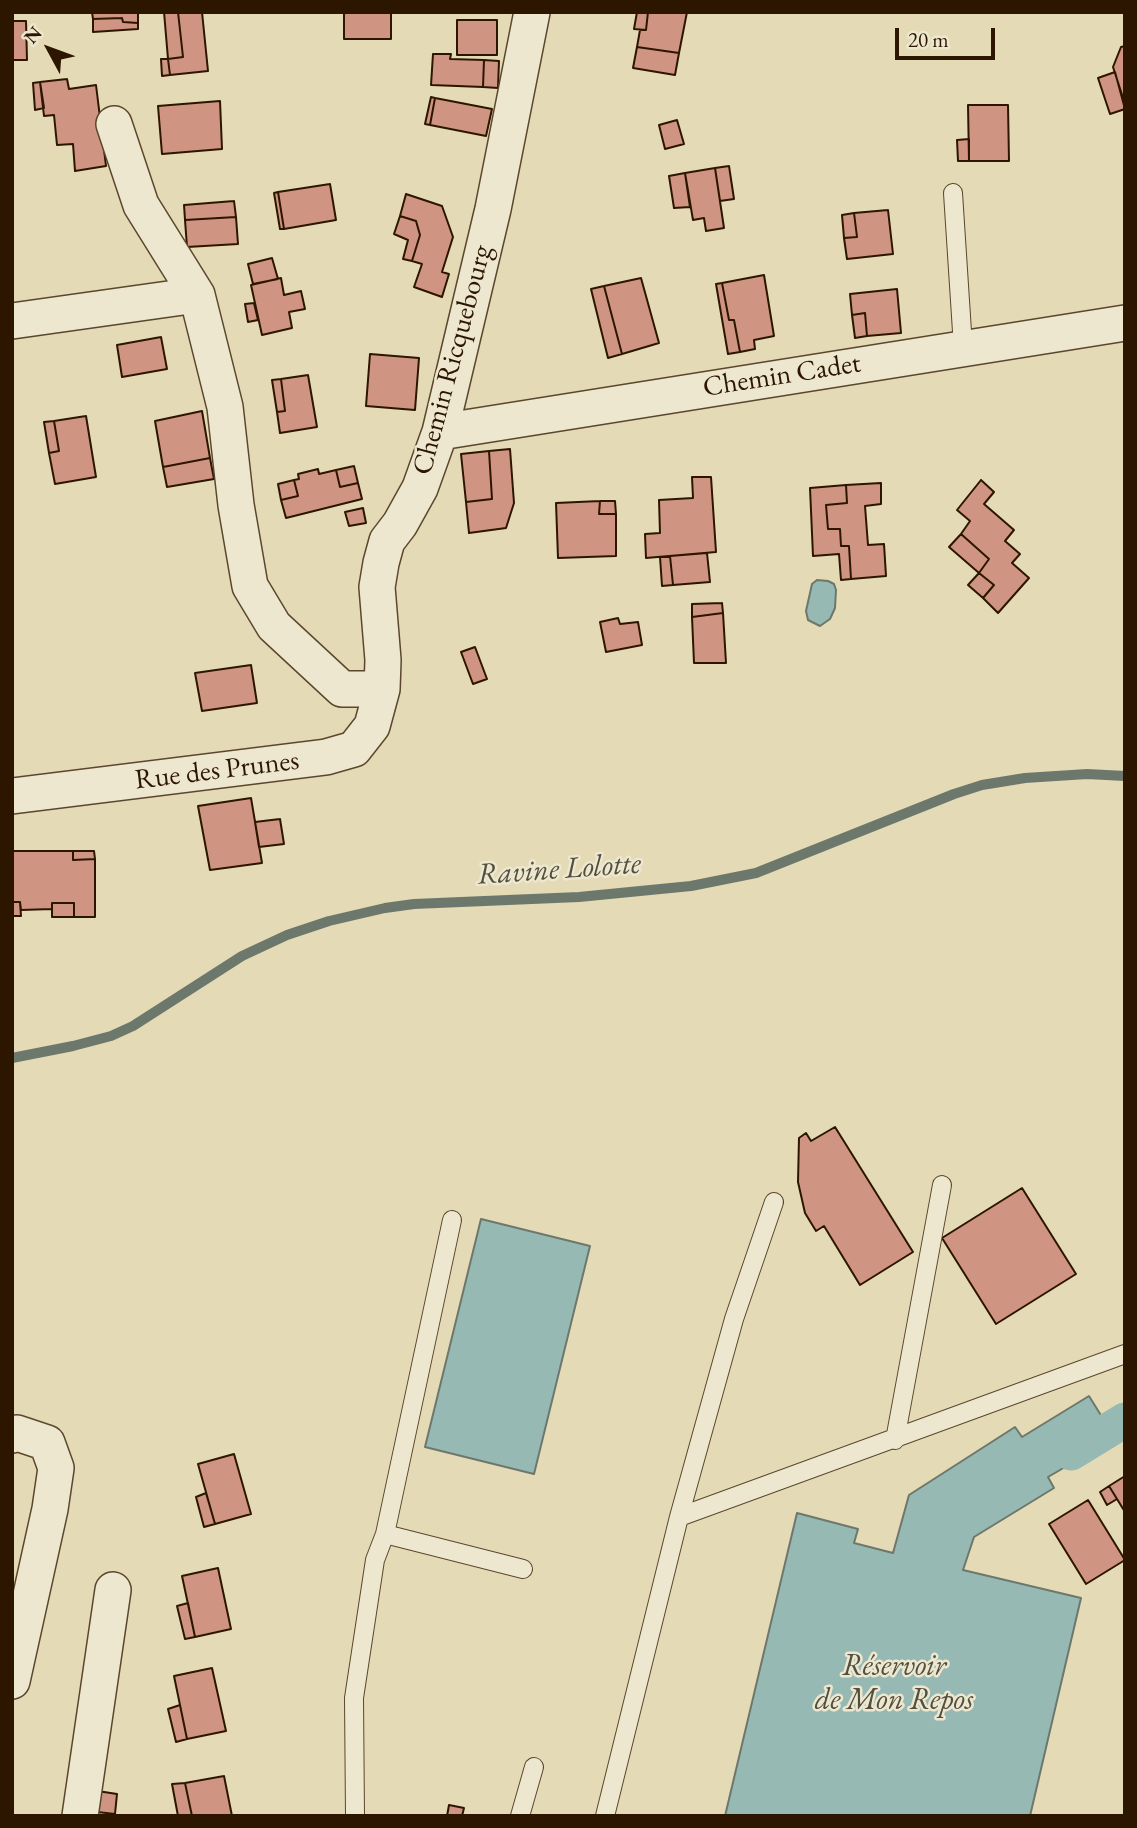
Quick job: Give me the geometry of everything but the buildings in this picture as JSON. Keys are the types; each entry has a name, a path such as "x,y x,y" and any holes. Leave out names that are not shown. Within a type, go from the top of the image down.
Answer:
{"street":[{"name":"Chemin Ricquebourg","path":"382,688 383,660 377,587 381,563 387,541 420,488 440,432 493,209 532,12"},
{"path":"114,124 141,205 197,295 225,407 236,505 250,586 274,626 342,689 382,688"},
{"path":"12,321 197,295"},
{"name":"Chemin Cadet","path":"440,432 1125,323"},
{"name":"Rue des Prunes","path":"12,796 326,757 354,749 372,726 382,688"},
{"path":"12,1435 17,1433 47,1443 57,1468 12,1681"},
{"path":"80,1816 113,1590"}],"lane":[{"path":"953,193 963,347"},
{"path":"895,1440 942,1185"},
{"path":"605,1816 679,1517 734,1319 774,1202"},
{"path":"355,1816 354,1698 375,1560 385,1534 452,1220"},
{"path":"679,1517 1125,1354"},
{"path":"385,1534 523,1569"},
{"path":"520,1816 534,1767"}],"water":[{"path":"817,580 834,584 836,590 835,608 830,619 820,626 808,620 806,611 812,584"},
{"path":"481,1219 590,1246 534,1474 425,1447"},
{"name":"Réservoir de Mon Repos","path":"1089,1396 1115,1438 1048,1477 1054,1488 974,1537 963,1570 1081,1598 1030,1816 725,1816 797,1513 858,1529 854,1543 893,1553 909,1495 1015,1427 1022,1437"}],"waterway":[{"name":"Ravine Lolotte","path":"12,1058 111,1036 133,1026 242,956 287,935 329,921 414,904 579,897 691,886 756,873 982,785 1025,778 1087,774 1125,776"},
{"path":"1071,1453 1125,1420"}]}
